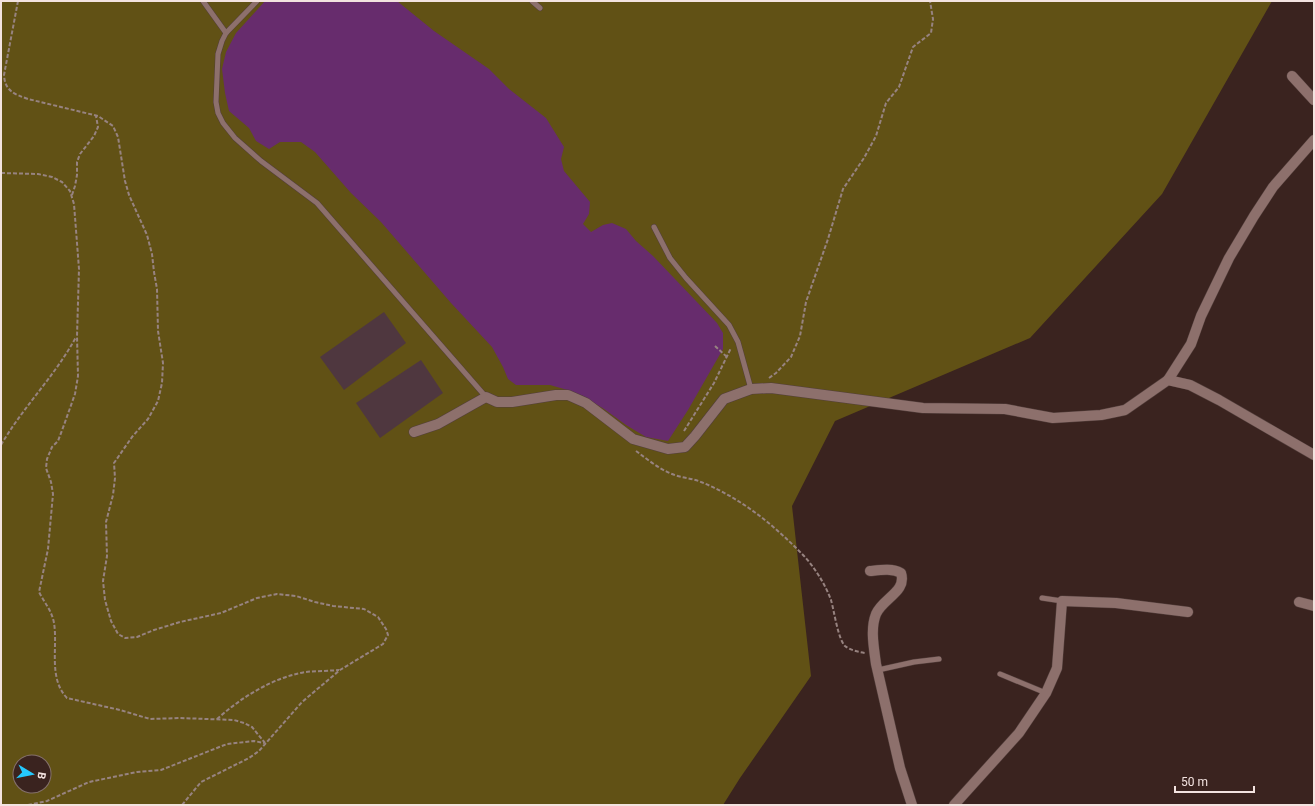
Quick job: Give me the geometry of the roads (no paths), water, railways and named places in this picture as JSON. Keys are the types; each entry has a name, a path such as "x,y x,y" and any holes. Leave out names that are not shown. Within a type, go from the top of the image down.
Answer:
{"street":[{"path":"1292,76 1314,100"},
{"path":"414,432 438,424 486,398 497,402 512,402 556,395 568,395 586,403 633,439 668,449 685,447 724,399 751,389 771,388 923,408 1005,409 1053,418 1102,415 1124,410 1168,380 1191,344 1201,316 1229,258 1250,222 1273,187 1314,140"},
{"path":"1168,380 1190,385 1219,400 1314,456"},
{"path":"870,571 898,571 901,573 903,580 900,588 877,612 873,625 875,655 878,670 900,768 912,805"},
{"path":"954,805 1019,733 1046,693 1057,668 1062,601 1116,603 1188,612"},
{"path":"1299,602 1314,606"}],"lane":[{"path":"203,1 226,33"},
{"path":"257,1 226,33 218,54 216,102 218,113 223,123 235,138 261,161 317,203 486,398"},
{"path":"532,1 540,8"},
{"path":"654,227 670,258 686,278 729,325 738,342 751,389"},
{"path":"1042,598 1062,601"},
{"path":"878,670 914,662 939,659"},
{"path":"1000,674 1046,693"}]}
